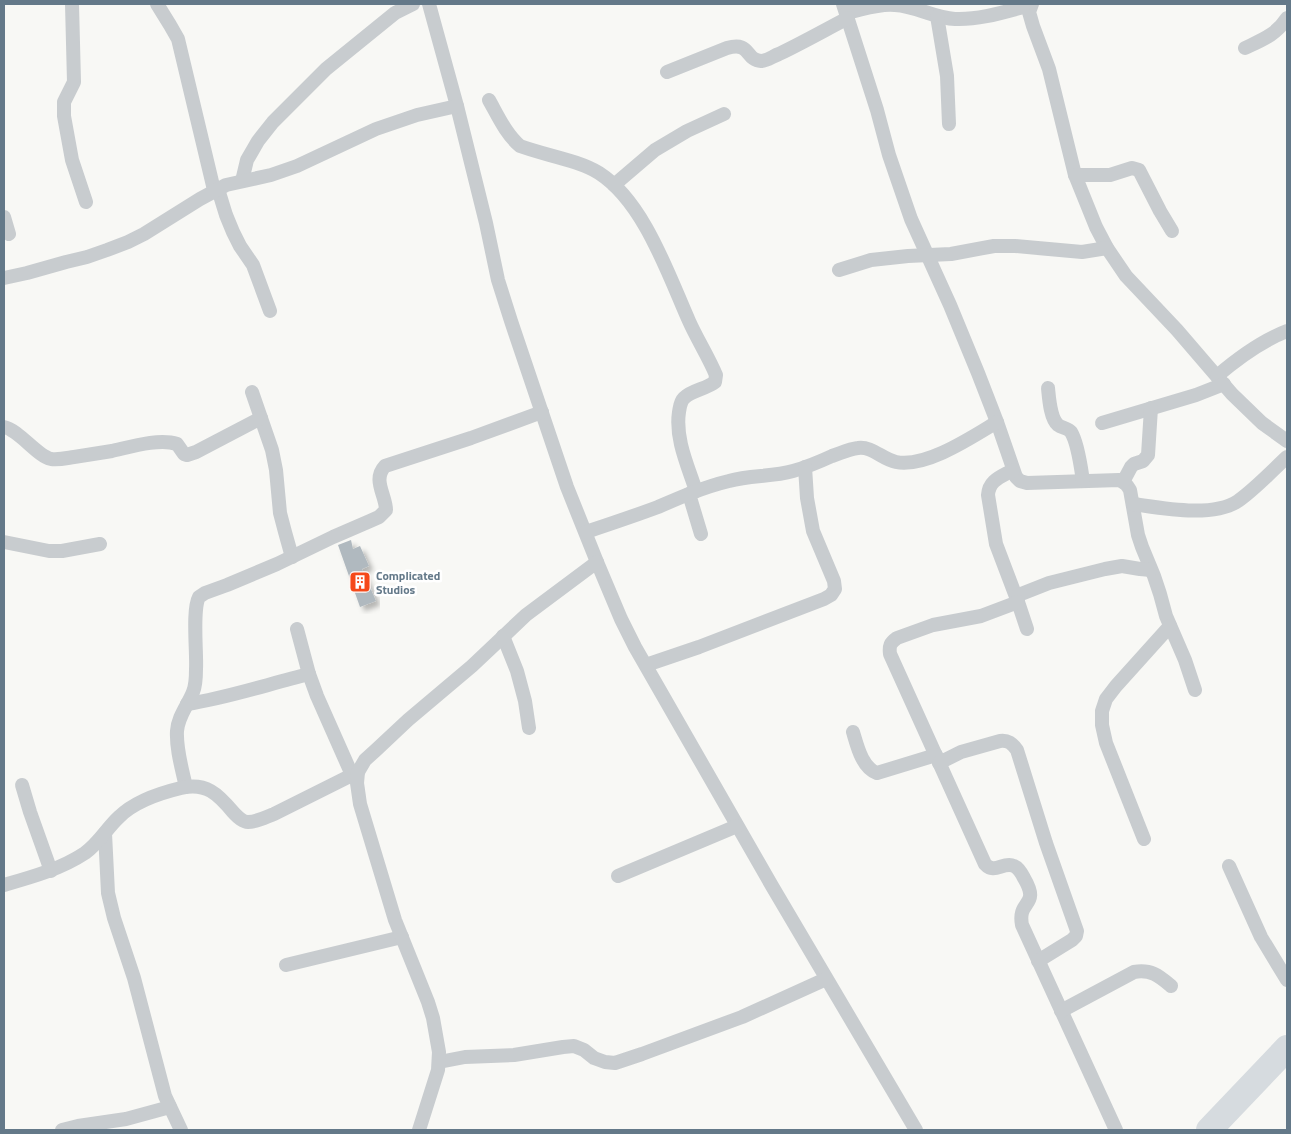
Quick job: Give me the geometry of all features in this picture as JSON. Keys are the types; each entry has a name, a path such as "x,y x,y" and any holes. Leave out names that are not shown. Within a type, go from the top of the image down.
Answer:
{"highway":[{"path":"1210,1130 1287,1048"},
{"path":"1226,1130 1287,1066"}],"street":[{"path":"72,4 74,82 64,102 64,116 72,160 86,202"},
{"path":"157,4 178,39 216,190 240,246 254,265 270,311"},
{"path":"242,181 247,160 258,141 278,116 326,69 395,13 413,4"},
{"path":"429,4 457,106 484,214 498,280 567,487 621,619 737,826 916,1130"},
{"path":"668,72 736,46 741,46 760,61 766,60 796,46 846,12 886,4 906,6 937,16 969,19 1028,6 1048,69 1075,175 1093,220 1108,248 1126,276 1178,330 1220,380 1262,423 1287,441"},
{"path":"846,12 889,155 912,219 950,305 997,422 1016,477 1020,481 1027,483 1118,480 1124,482 1130,490 1142,547 1195,690"},
{"path":"937,16 947,76 949,124"},
{"path":"1245,48 1269,37 1283,25 1287,18"},
{"path":"489,100 507,132 520,146 598,172 614,185 630,203 661,255 687,316 716,375 715,382 686,396 680,402 679,437 701,534"},
{"path":"4,278 87,257 128,242 160,225 181,210 216,190 297,166 359,136 398,121 457,106"},
{"path":"614,185 655,150 687,131 724,114"},
{"path":"1075,175 1110,174 1132,168 1139,170 1172,231"},
{"path":"4,217 9,234"},
{"path":"839,270 871,260 951,254 994,246 1082,252 1108,248"},
{"path":"1102,423 1196,395 1220,380 1240,356 1287,331"},
{"path":"1048,388 1055,421 1061,427 1070,430 1072,434 1083,481"},
{"path":"252,392 272,450 280,513 292,557"},
{"path":"1124,482 1131,467 1143,461 1148,455 1151,408"},
{"path":"186,787 180,760 177,732 178,722 195,683 197,647 196,609 199,597 292,557 384,513 386,507 380,476 381,471 386,466 542,412"},
{"path":"4,427 51,459 82,456 162,442 177,444 184,454 187,455 260,418"},
{"path":"586,532 693,492 732,480 792,472 859,447 868,448 884,458 897,462 913,462 954,447 997,422"},
{"path":"1132,504 1193,510 1215,509 1227,506 1238,501 1248,493 1287,457"},
{"path":"646,665 810,605 831,595 835,589 834,581 813,531 809,515 805,467"},
{"path":"1013,470 992,483 988,495 996,544 1027,629"},
{"path":"4,542 49,551 62,551 100,544"},
{"path":"4,885 64,865 87,852 119,817 147,799 186,787 203,787 220,797 242,820 248,822 263,819 274,814 355,773 376,750 472,666 503,636 551,596 597,562"},
{"path":"1116,1130 1022,925 1021,912 1032,895 1031,890 1023,876 1013,865 993,869 988,868 985,864 890,654 889,647 896,638 933,625 981,616 1049,583 1122,566 1151,570"},
{"path":"1144,839 1106,743 1102,725 1102,711 1106,699 1116,686 1170,626"},
{"path":"297,629 309,674 326,719 355,773 360,804 389,901 433,1018 439,1062 419,1130"},
{"path":"503,636 517,671 525,700 528,728"},
{"path":"186,704 228,696 309,674"},
{"path":"853,732 867,766 871,771 877,773 938,759 1005,740 1010,742 1017,750 1077,931 1076,936 1072,940 1038,961"},
{"path":"22,785 51,870"},
{"path":"618,876 737,826"},
{"path":"105,833 108,893 114,918 134,978 162,1084 181,1130"},
{"path":"1229,866 1261,937 1287,980"},
{"path":"286,965 402,937"},
{"path":"1061,1011 1134,972 1143,970 1150,972 1171,986"},
{"path":"439,1062 465,1057 514,1055 574,1046 584,1050 594,1058 615,1063 742,1017 826,979"},
{"path":"62,1130 126,1119 170,1107"}],"building":[{"name":"Complicated Studios","path":"351,540 353,549 360,546 369,566 362,569 376,601 360,607 338,545"}],"place":[{"name":"Complicated Studios","path":"360,582"}]}
